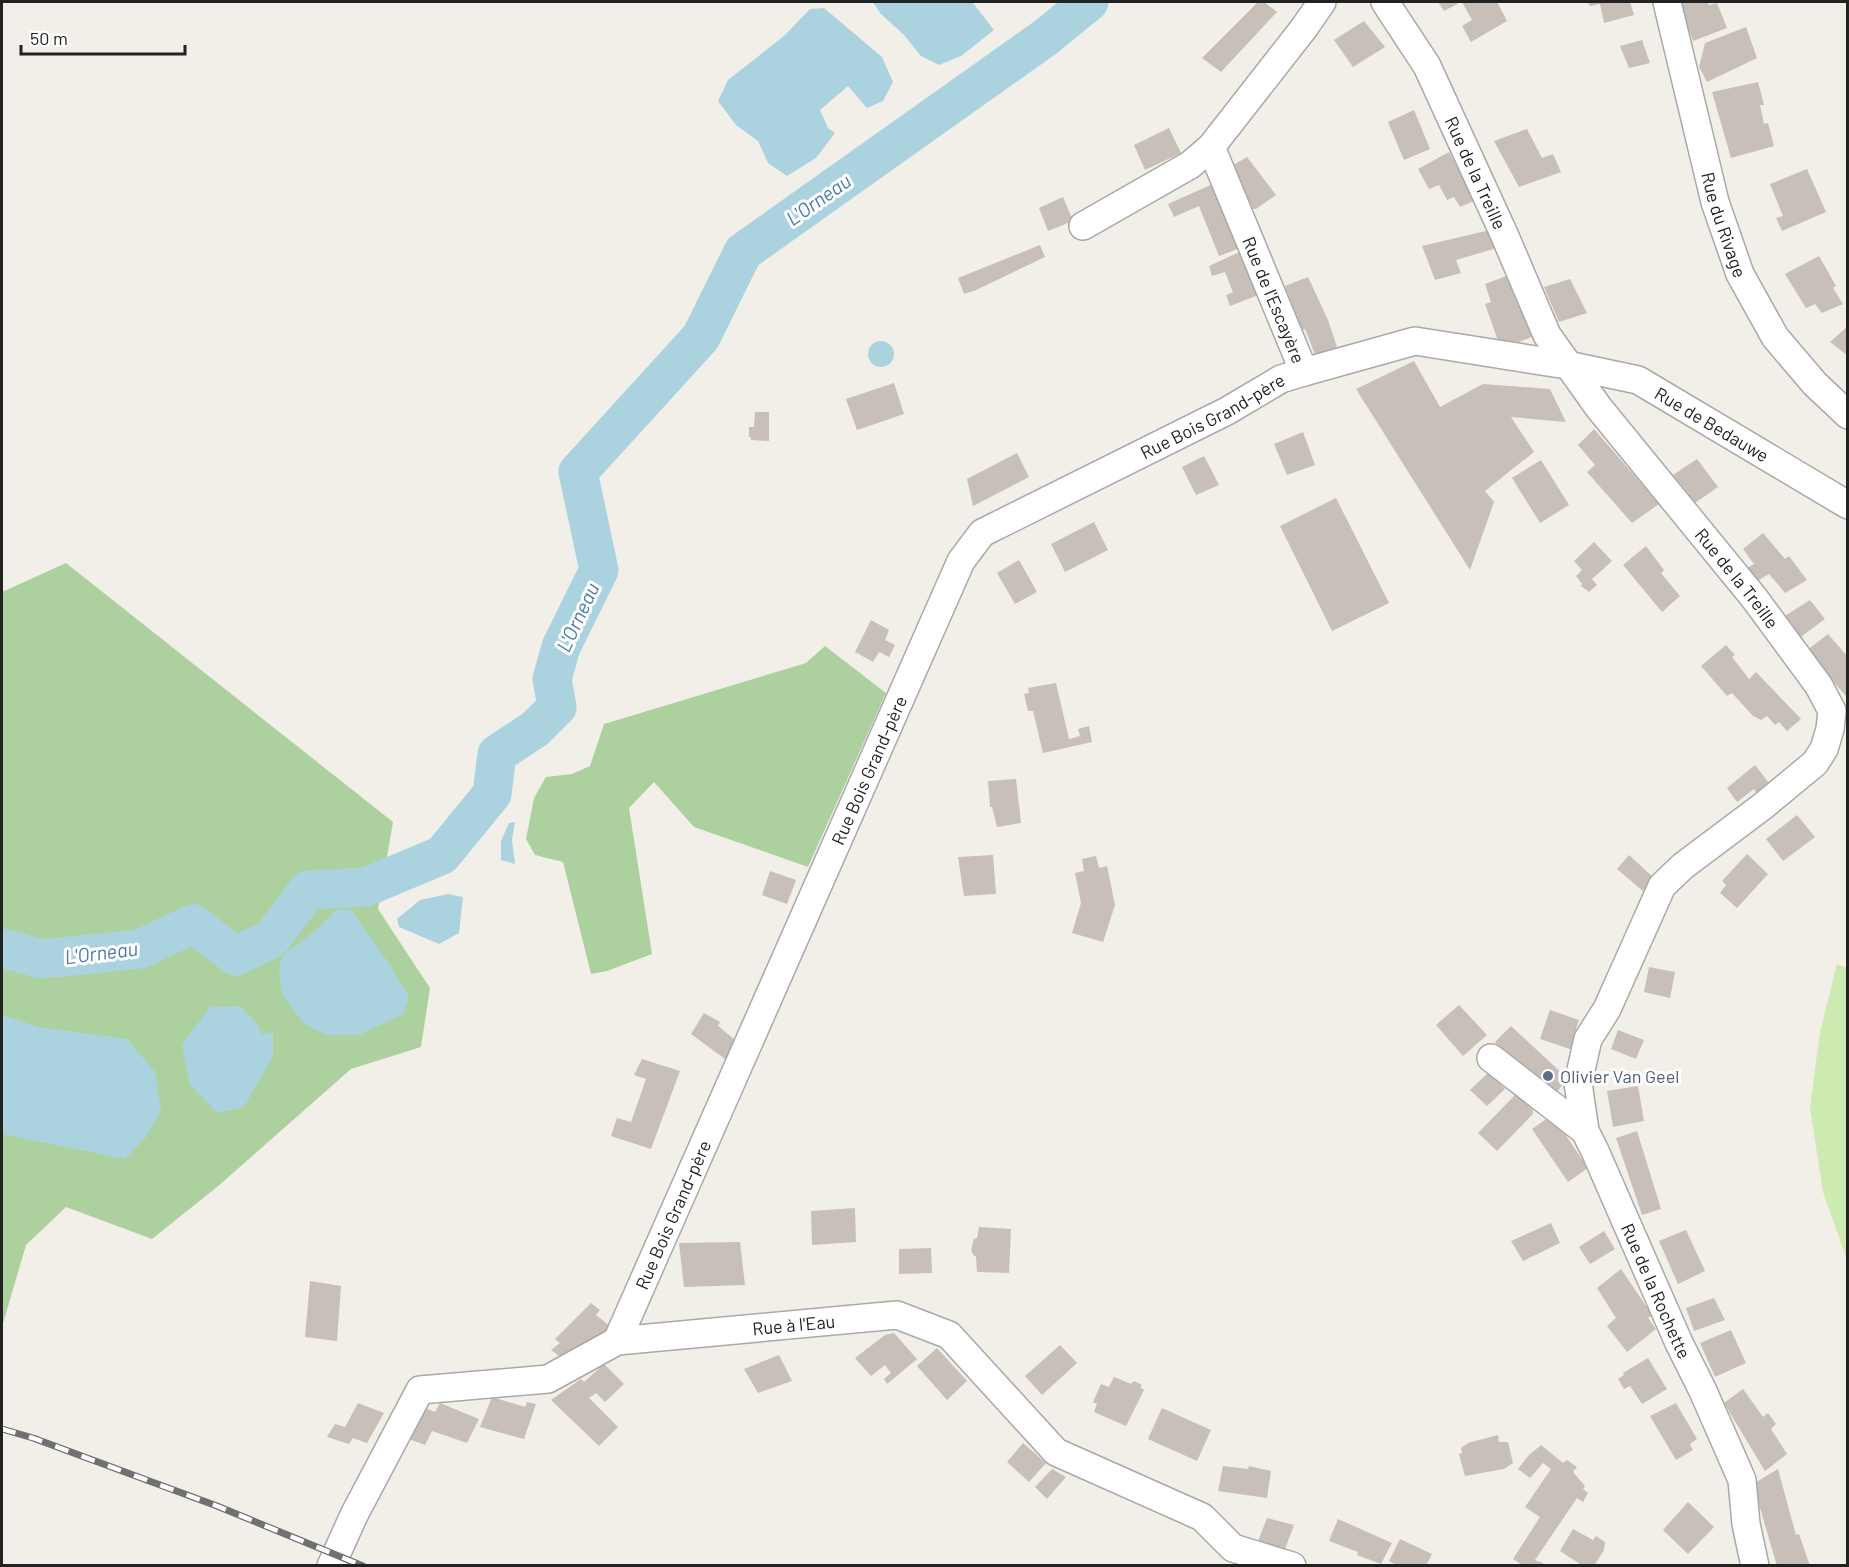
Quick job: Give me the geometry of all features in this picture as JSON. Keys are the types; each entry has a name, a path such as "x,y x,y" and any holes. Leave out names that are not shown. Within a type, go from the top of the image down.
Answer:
{"street":[{"path":"1083,226 1190,165 1211,147 1322,2"},
{"name":"Rue de la Treille","path":"1384,2 1426,66 1504,234 1547,335 1599,408 1755,599 1812,676 1832,711 1824,749 1815,763 1763,806 1683,866 1662,886 1608,1009 1588,1039 1578,1083 1585,1131"},
{"name":"Rue du Rivage","path":"1667,2 1715,202 1740,274 1775,337 1815,384 1848,415"},
{"name":"Rue de l'Escayère","path":"1211,147 1304,372 1415,341 1567,365"},
{"name":"Rue de Bedauwe","path":"1567,365 1638,380 1848,505"},
{"name":"Rue Bois Grand-père","path":"617,1341 961,561 981,533 1227,411 1281,379 1304,372"},
{"name":"Rue de la Rochette","path":"1491,1058 1585,1131 1742,1480 1746,1524 1755,1566"},
{"name":"Rue à l'Eau","path":"331,1566 354,1515 420,1390 548,1379 617,1341 897,1315 949,1335 1056,1452 1202,1517 1233,1548 1292,1566"}],"green space":[{"path":"66,563 393,822 378,909 430,988 421,1047 351,1069 217,1187 152,1239 66,1207 26,1245 2,1327 2,592"},
{"path":"825,646 886,693 808,867 694,827 654,782 629,808 652,954 607,971 591,974 563,862 535,855 526,839 534,798 546,777 572,774 590,766 604,724 806,663"},
{"path":"1837,964 1848,968 1847,1260 1823,1192 1810,1108 1820,1032"}],"water":[{"path":"873,2 973,2 994,30 961,56 939,65 921,56 904,35 880,13"},
{"path":"824,8 882,57 893,82 883,101 867,108 848,86 820,110 828,128 835,133 816,158 787,176 768,163 758,141 736,125 718,101 728,80 784,36 810,9"},
{"path":"881,341 890,345 894,354 890,363 881,367 872,363 868,354 872,345"},
{"path":"515,822 512,840 515,864 501,860 501,841 509,823"},
{"path":"448,894 463,897 459,933 439,944 399,927 397,919 420,900"},
{"path":"337,909 351,910 390,965 409,997 403,1014 359,1035 327,1035 304,1024 282,994 279,971 282,956 320,927"},
{"path":"240,1006 258,1025 261,1034 273,1032 273,1056 244,1107 218,1113 190,1085 182,1045 210,1007"},
{"path":"2,1015 39,1027 127,1039 155,1072 161,1111 146,1137 125,1159 2,1134"}],"building":[{"path":"1258,2 1264,2 1277,12 1221,72 1202,58"},
{"path":"1438,2 1461,2 1444,11"},
{"path":"1462,2 1497,2 1507,21 1471,42 1462,26 1472,20"},
{"path":"1588,2 1630,2 1634,15 1604,23 1600,4 1590,6"},
{"path":"1679,2 1708,2 1709,5 1717,3 1727,28 1693,41"},
{"path":"1364,21 1385,47 1353,67 1334,40"},
{"path":"1746,27 1757,58 1707,82 1699,67 1705,43"},
{"path":"1642,40 1650,63 1629,68 1620,46"},
{"path":"1758,82 1764,105 1760,105 1764,124 1768,123 1774,146 1731,158 1712,92"},
{"path":"1414,110 1430,149 1404,160 1388,122"},
{"path":"1169,128 1181,153 1145,170 1134,145"},
{"path":"1527,129 1542,158 1553,154 1561,172 1519,187 1494,141"},
{"path":"1449,152 1476,200 1460,207 1454,197 1447,200 1439,185 1429,189 1418,169"},
{"path":"1247,157 1276,195 1256,209 1253,209 1230,167"},
{"path":"1807,169 1826,212 1782,231 1776,218 1783,216 1770,184"},
{"path":"1217,182 1243,247 1219,256 1199,206 1174,217 1168,204"},
{"path":"1063,197 1073,221 1048,231 1039,208"},
{"path":"1490,230 1497,248 1456,260 1461,273 1435,280 1422,246"},
{"path":"1040,245 1045,257 964,294 958,278"},
{"path":"1244,250 1261,294 1230,306 1226,295 1233,292 1225,272 1212,276 1209,266"},
{"path":"1819,256 1843,304 1822,313 1815,304 1806,308 1785,274"},
{"path":"1512,274 1534,336 1501,349 1485,304 1491,302 1485,284"},
{"path":"1308,277 1328,320 1339,353 1318,362 1305,329 1302,330 1285,286"},
{"path":"1570,279 1587,313 1559,322 1544,287"},
{"path":"1848,326 1848,356 1830,342"},
{"path":"1414,361 1440,407 1483,384 1550,389 1566,422 1511,417 1534,452 1485,491 1494,502 1470,570 1356,389"},
{"path":"894,383 904,414 857,430 846,399"},
{"path":"755,412 769,412 769,441 751,440 749,437 749,427 754,427"},
{"path":"1594,429 1659,504 1632,523 1587,472 1595,465 1578,445"},
{"path":"1303,432 1315,465 1287,475 1274,444"},
{"path":"1017,453 1029,477 973,506 967,479"},
{"path":"1204,456 1219,485 1196,495 1182,467"},
{"path":"1697,459 1718,487 1692,505 1685,497 1689,494 1673,475"},
{"path":"1541,460 1569,505 1540,523 1512,478"},
{"path":"1336,498 1389,603 1332,631 1280,526"},
{"path":"1094,522 1108,550 1065,572 1051,544"},
{"path":"1763,533 1785,559 1789,556 1807,580 1785,593 1769,574 1754,583 1744,570 1754,564 1743,549"},
{"path":"1594,542 1612,561 1592,579 1597,585 1589,592 1581,586 1576,576 1582,570 1574,561"},
{"path":"1646,546 1664,570 1661,573 1680,596 1662,612 1623,565"},
{"path":"1019,560 1037,592 1015,604 997,573"},
{"path":"1810,600 1825,619 1798,639 1780,619"},
{"path":"871,620 889,630 885,640 895,645 889,657 879,652 873,662 855,652"},
{"path":"1828,634 1848,657 1846,696 1806,651"},
{"path":"1726,645 1735,655 1732,657 1749,679 1756,672 1801,719 1787,731 1779,722 1775,725 1767,716 1761,720 1753,716 1732,693 1727,696 1701,666"},
{"path":"1056,683 1069,739 1080,736 1078,729 1089,726 1092,742 1043,753 1033,711 1028,711 1024,694 1029,693 1028,688"},
{"path":"1755,765 1769,783 1756,793 1754,789 1737,802 1727,788"},
{"path":"1016,779 1021,823 997,827 992,807 990,807 988,781"},
{"path":"1797,815 1815,837 1783,861 1766,839"},
{"path":"1747,854 1768,874 1737,908 1720,893 1726,885 1722,881"},
{"path":"993,855 996,894 964,896 958,857"},
{"path":"1629,855 1654,878 1643,891 1617,869"},
{"path":"1096,856 1099,868 1107,866 1115,905 1103,942 1072,933 1081,903 1075,873 1084,871 1082,859"},
{"path":"770,871 796,880 787,904 762,895"},
{"path":"1649,967 1675,972 1670,998 1644,992"},
{"path":"1459,1005 1487,1035 1463,1056 1436,1025"},
{"path":"1550,1010 1579,1020 1576,1029 1583,1032 1576,1051 1540,1039"},
{"path":"704,1013 720,1022 718,1026 740,1044 729,1062 691,1034"},
{"path":"1511,1026 1568,1079 1553,1096 1495,1042"},
{"path":"1618,1030 1644,1040 1636,1059 1611,1049"},
{"path":"642,1059 680,1071 651,1149 611,1136 617,1118 631,1122 646,1079 634,1075"},
{"path":"1489,1072 1505,1089 1487,1106 1470,1090"},
{"path":"1638,1086 1644,1121 1613,1127 1607,1091"},
{"path":"1516,1094 1533,1110 1533,1114 1497,1151 1478,1133"},
{"path":"1552,1115 1588,1168 1568,1182 1532,1129"},
{"path":"1637,1131 1661,1209 1642,1215 1616,1138"},
{"path":"855,1208 856,1242 812,1245 811,1211"},
{"path":"1551,1223 1560,1243 1523,1261 1511,1241"},
{"path":"979,1227 1011,1229 1009,1273 977,1272 976,1256 971,1250"},
{"path":"1686,1230 1705,1271 1678,1284 1659,1241"},
{"path":"1604,1231 1615,1249 1590,1264 1579,1247"},
{"path":"740,1242 745,1285 684,1287 679,1243"},
{"path":"931,1248 932,1273 899,1274 899,1249"},
{"path":"1621,1269 1652,1315 1648,1318 1656,1329 1627,1352 1607,1326 1616,1318 1597,1288"},
{"path":"310,1281 341,1286 337,1341 305,1337"},
{"path":"1714,1298 1725,1320 1694,1331 1686,1308"},
{"path":"591,1303 600,1310 596,1315 610,1326 578,1356 566,1361 551,1350 560,1343 555,1339"},
{"path":"1731,1330 1746,1363 1715,1377 1700,1343"},
{"path":"894,1333 917,1359 887,1384 884,1379 891,1373 885,1365 871,1376 855,1358 885,1335"},
{"path":"1060,1345 1077,1363 1042,1395 1025,1376"},
{"path":"937,1348 967,1381 947,1400 917,1366"},
{"path":"779,1355 792,1381 758,1393 744,1369"},
{"path":"1648,1358 1667,1389 1642,1404 1630,1386 1624,1389 1618,1379 1624,1375 1623,1373"},
{"path":"604,1364 624,1384 605,1402 596,1393 589,1398 618,1427 599,1446 551,1400 581,1379 584,1382"},
{"path":"1114,1377 1131,1384 1134,1381 1142,1385 1140,1387 1144,1390 1126,1426 1094,1412 1097,1404 1093,1402 1101,1384 1109,1387"},
{"path":"1743,1389 1763,1417 1768,1413 1776,1424 1771,1429 1787,1454 1765,1471 1724,1403"},
{"path":"492,1397 525,1407 527,1402 536,1404 524,1439 480,1427"},
{"path":"358,1403 384,1413 367,1443 353,1438 349,1444 327,1437 335,1424 345,1427"},
{"path":"440,1403 479,1419 467,1443 432,1431 425,1445 406,1438 423,1407 435,1412"},
{"path":"1676,1403 1697,1439 1690,1444 1693,1450 1676,1460 1650,1416"},
{"path":"1162,1408 1211,1430 1197,1461 1148,1439"},
{"path":"1498,1435 1499,1442 1508,1442 1513,1463 1504,1469 1465,1476 1459,1454 1462,1453 1461,1448 1468,1443"},
{"path":"1023,1443 1046,1463 1029,1482 1007,1462"},
{"path":"1541,1445 1563,1463 1567,1460 1577,1467 1573,1472 1588,1493 1583,1502 1577,1498 1535,1560 1543,1563 1542,1566 1524,1566 1513,1559 1540,1517 1525,1507 1551,1469 1543,1463 1530,1478 1518,1469"},
{"path":"1223,1466 1248,1469 1249,1466 1271,1471 1267,1498 1218,1491"},
{"path":"1052,1469 1066,1477 1047,1499 1035,1487"},
{"path":"1778,1469 1796,1535 1799,1534 1810,1566 1777,1566 1753,1484"},
{"path":"1688,1502 1714,1527 1688,1554 1663,1530"},
{"path":"1267,1518 1294,1525 1285,1549 1258,1541"},
{"path":"1338,1519 1392,1543 1381,1564 1329,1541"},
{"path":"1573,1529 1593,1540 1596,1536 1605,1542 1604,1550 1594,1566 1583,1566 1560,1551"},
{"path":"1400,1539 1432,1554 1426,1566 1399,1566 1389,1561"}],"waterway":[{"name":"L'Orneau","path":"2,948 42,959 140,949 193,924 236,956 271,939 308,890 366,887 442,855 492,794 497,754 535,729 557,707 552,679 561,647 599,570 578,472 701,337 743,252 1046,37 1089,2"}],"railway":[{"path":"2,1429 33,1438 217,1506 363,1566"}],"place":[{"name":"Olivier Van Geel","path":"1548,1076"}]}
